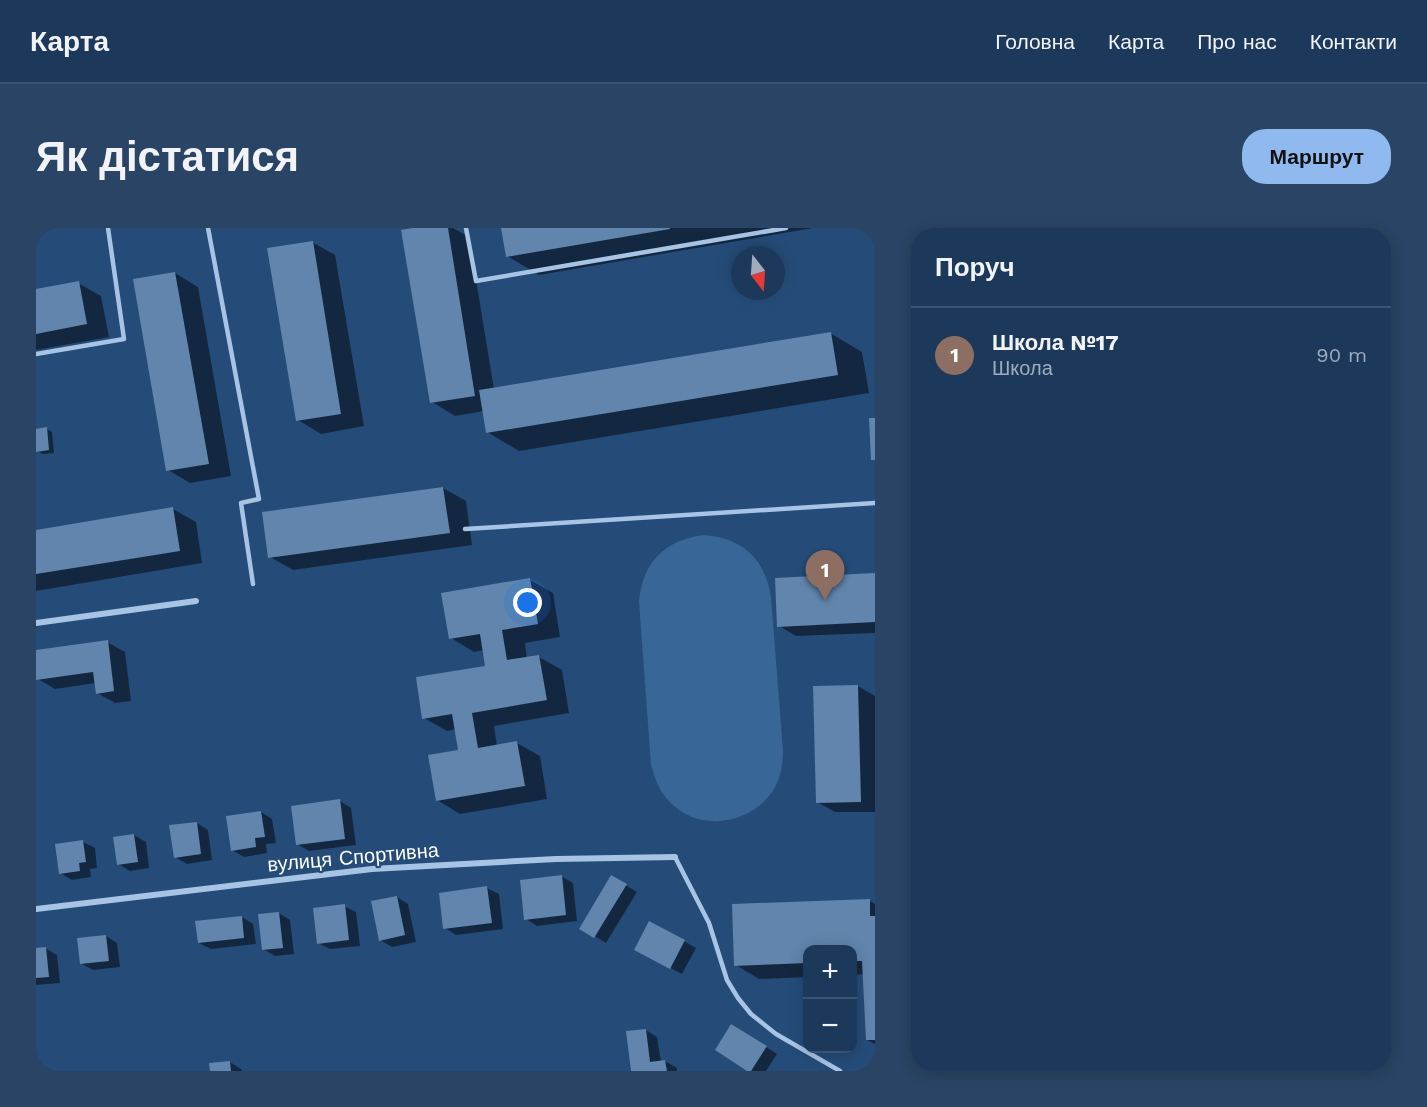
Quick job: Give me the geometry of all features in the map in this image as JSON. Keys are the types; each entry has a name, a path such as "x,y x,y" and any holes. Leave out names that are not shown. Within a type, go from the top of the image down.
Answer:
{"street":[{"path":"36,623 196,601"},
{"name":"вулиця Спортивна","path":"36,909 372,870 556,859 675,856"}],"lane":[{"path":"36,354 124,339 108,228"},
{"path":"208,228 259,499 241,502 253,584"},
{"path":"466,228 476,281 786,228"},
{"path":"465,529 875,503"},
{"path":"675,856 709,923 727,980 738,998 751,1014 776,1034 840,1071"}],"shaded area":[{"path":"703,535 729,540 749,552 763,571 771,597 783,751 782,764 779,778 771,793 760,805 730,820 698,819 682,812 660,789 651,765 639,601 641,587 651,565 667,548 677,542"}],"building":[{"path":"448,228 475,396 430,403 401,230"},
{"path":"501,228 670,228 670,229 506,257"},
{"path":"313,241 341,414 296,421 267,248"},
{"path":"175,272 209,464 166,471 133,279"},
{"path":"79,281 87,324 36,334 36,289"},
{"path":"831,332 838,375 486,433 479,390"},
{"path":"869,418 875,418 875,460 871,460"},
{"path":"47,427 49,450 36,452 36,429"},
{"path":"443,487 450,533 268,558 262,512"},
{"path":"173,507 180,551 36,574 36,530"},
{"path":"875,573 875,622 777,627 775,578"},
{"path":"530,578 538,624 502,630 507,660 539,655 547,700 472,713 478,748 517,741 525,786 436,801 428,755 458,750 452,714 422,719 416,677 485,666 480,634 449,639 441,593"},
{"path":"108,640 114,691 96,694 93,672 36,680 36,650"},
{"path":"858,685 861,802 816,803 813,686"},
{"path":"340,799 345,839 296,845 291,806"},
{"path":"261,811 265,837 255,838 256,847 231,851 226,816"},
{"path":"197,822 201,854 174,858 169,825"},
{"path":"134,834 138,862 117,865 113,837"},
{"path":"83,840 86,862 79,863 80,871 59,874 55,844"},
{"path":"562,875 566,915 524,920 520,880"},
{"path":"611,875 627,884 594,938 579,929"},
{"path":"487,886 492,923 443,929 439,893"},
{"path":"397,896 405,935 379,941 371,901"},
{"path":"870,899 870,916 875,916 875,1040 866,1040 862,961 857,961 857,945 803,945 803,963 734,966 732,904"},
{"path":"345,904 349,940 317,944 313,908"},
{"path":"279,912 283,948 262,950 258,914"},
{"path":"242,916 244,938 198,943 195,921"},
{"path":"649,921 685,940 670,969 634,950"},
{"path":"106,935 109,961 80,964 77,938"},
{"path":"46,947 49,977 36,978 36,948"},
{"path":"731,1024 767,1046 751,1071 747,1071 715,1050"},
{"path":"646,1029 650,1062 665,1060 667,1071 631,1071 626,1031"},
{"path":"230,1061 231,1071 210,1071 209,1063"}],"place":[{"name":"Школа №17","path":"825,600"}]}
